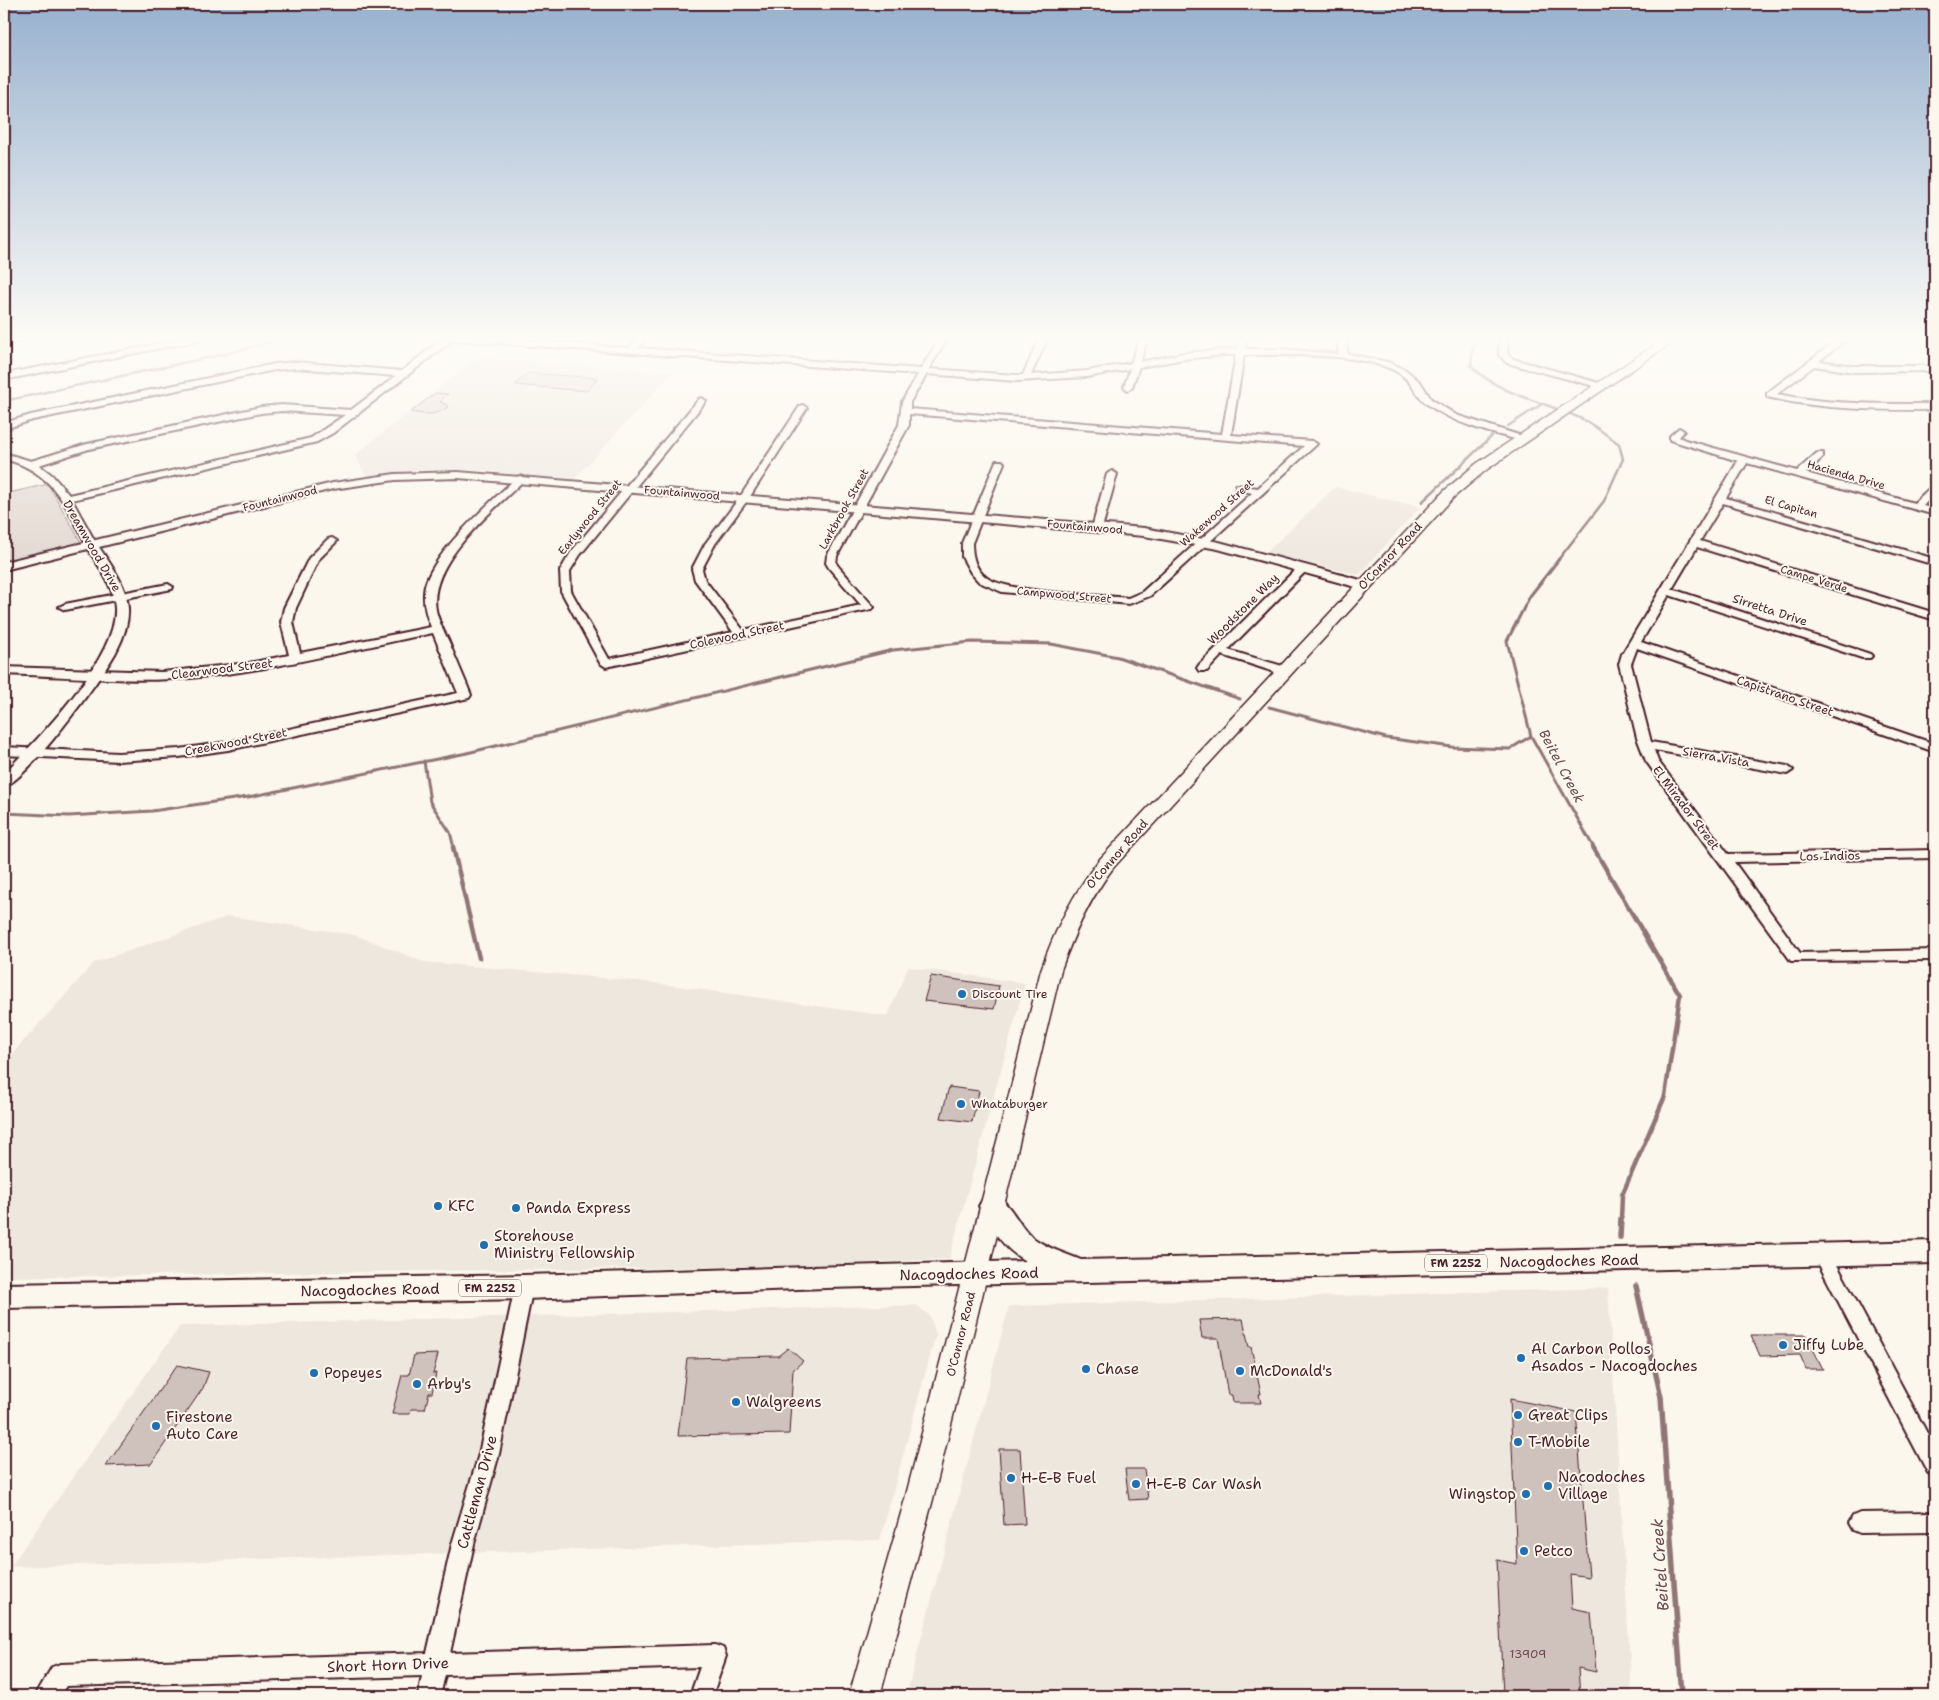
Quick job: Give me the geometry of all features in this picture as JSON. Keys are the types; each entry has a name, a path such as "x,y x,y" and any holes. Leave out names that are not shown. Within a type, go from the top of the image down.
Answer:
{"main road":[{"name":"O'Connor Road","path":"864,1696 919,1498 1051,970 1063,933 1085,890 1106,864 1449,494 1481,467 1555,416"},
{"path":"993,1206 1008,1230 1021,1244 1037,1254 1080,1272"},
{"name":"Nacogdoches Road","path":"4,1296 524,1287 976,1274 1935,1252"}],"street":[{"path":"4,426 40,416"},
{"path":"32,464 88,447 231,416"},
{"path":"65,499 305,443 326,434 349,416"},
{"name":"Earlywood Street","path":"606,664 566,591 565,571 575,554 689,416"},
{"path":"740,634 700,580 697,569 710,544 744,498 798,416"},
{"name":"Larkbrook Street","path":"868,607 831,563 834,550 860,508 904,425 905,416"},
{"path":"973,416 1226,436 1230,416"},
{"path":"1455,416 1466,422 1523,438"},
{"name":"Hacienda Drive","path":"1679,431 1673,436 1676,440 1935,512"},
{"name":"Wakewood Street","path":"1136,599 1146,594 1312,444 1226,436"},
{"path":"1799,474 1820,455"},
{"name":"Dreamwood Drive","path":"4,456 32,464 52,478 116,585 120,597 122,620 108,653 71,707 33,752 4,781"},
{"name":"El Mirador Street","path":"1744,459 1628,654 1625,664 1646,745 1658,771 1796,958 1935,955"},
{"path":"976,518 999,464"},
{"path":"1097,528 1112,474"},
{"name":"Fountainwood","path":"4,566 324,488 363,481 433,475 477,475 1144,532 1203,543 1363,585"},
{"path":"464,695 429,606 432,580 452,550 520,479"},
{"path":"1239,487 1260,491"},
{"path":"1916,507 1935,488"},
{"name":"El Capitan","path":"1720,499 1935,562"},
{"name":"Campwood Street","path":"976,518 967,543 968,557 975,571 984,580 993,585 1006,590 1121,600 1136,599"},
{"path":"295,658 287,622 290,608 314,558 332,541"},
{"name":"Campe Verde","path":"1694,542 1935,617"},
{"name":"Woodstone Way","path":"1203,668 1302,569"},
{"path":"65,607 168,587"},
{"name":"Sirretta Drive","path":"1665,590 1866,656"},
{"name":"Colewood Street","path":"606,664 868,607"},
{"name":"Clearwood Street","path":"4,670 162,676 192,674 249,667 437,630"},
{"name":"Capistrano Street","path":"1634,643 1935,748"},
{"path":"1220,651 1285,671"},
{"name":"Creekwood Street","path":"4,751 118,757 187,752 228,746 464,695"},
{"name":"Sierra Vista","path":"1646,745 1787,770"},
{"name":"Los Indios","path":"1724,858 1935,854"},
{"path":"1822,1255 1935,1467"},
{"name":"Cattleman Drive","path":"429,1696 463,1544 489,1454 524,1287"},
{"path":"1860,1523 1935,1522"},
{"name":"Short Horn Drive","path":"46,1696 60,1675 715,1656 701,1696"}],"shaded area":[{"path":"404,416 632,416 574,479 472,470 417,470 366,476 355,455"},
{"path":"48,484 81,542 4,563 4,494"},
{"path":"1335,487 1420,507 1359,575 1266,553"},
{"path":"229,916 355,935 424,962 647,982 888,1016 908,967 1025,983 949,1259 794,1266 4,1277 4,1063 94,963"},
{"path":"1608,1288 1632,1696 906,1696 1009,1306"},
{"path":"916,1305 930,1316 936,1334 880,1540 10,1567 180,1326"}],"building":[{"name":"Discount Tire","path":"931,976 999,986 994,1009 924,1001"},
{"name":"Whataburger","path":"949,1087 979,1091 972,1122 941,1118"},
{"name":"McDonald's","path":"1243,1319 1249,1347 1251,1347 1261,1394 1259,1394 1261,1403 1233,1403 1232,1395 1228,1395 1218,1338 1202,1338 1199,1320"},
{"name":"Jiffy Lube","path":"1751,1335 1806,1335 1823,1369 1806,1369 1800,1355 1760,1356"},
{"name":"Walgreens","path":"788,1348 803,1361 793,1370 789,1434 678,1436 687,1358 778,1356"},
{"name":"Arby's","path":"438,1354 433,1374 436,1373 432,1393 429,1393 425,1409 411,1409 410,1414 392,1414 402,1375 409,1375 414,1355"},
{"name":"Firestone Auto Care","path":"177,1365 209,1372 203,1388 151,1464 106,1466"},
{"name":"Nacodoches Village","path":"1510,1399 1576,1412 1589,1577 1570,1574 1572,1608 1591,1612 1596,1672 1578,1668 1580,1696 1503,1696 1497,1560 1517,1564"},
{"name":"H-E-B Fuel","path":"999,1449 1020,1449 1025,1524 1004,1525"},
{"name":"H-E-B Car Wash","path":"1125,1469 1144,1469 1148,1499 1129,1500"}],"waterway":[{"path":"1508,426 1523,416"},
{"name":"Beitel Creek","path":"1558,560 1604,501 1623,459 1619,444 1577,416"},
{"path":"1422,502 1493,435"},
{"name":"Beitel Creek","path":"1531,736 1507,641 1530,596 1559,559"},
{"path":"424,762 467,753 893,650 972,642 1051,644 1118,657 1240,699"},
{"path":"1269,707 1386,738 1452,747 1510,749 1531,736"},
{"name":"Beitel Creek","path":"1531,736 1594,848"},
{"path":"4,813 69,816 152,811 248,797 424,762"},
{"path":"424,762 430,802 450,832 454,848"},
{"path":"453,847 479,958"},
{"name":"Beitel Creek","path":"1593,847 1680,995 1665,1096 1622,1195 1621,1220"},
{"name":"Beitel Creek","path":"1620,1237 1621,1219"},
{"name":"Beitel Creek","path":"1636,1286 1661,1397 1682,1696"}],"place":[{"name":"Discount Tire","path":"962,994"},
{"name":"Whataburger","path":"961,1104"},
{"name":"KFC","path":"438,1206"},
{"name":"Panda Express","path":"516,1208"},
{"name":"Storehouse Ministry Fellowship","path":"484,1245"},
{"name":"Jiffy Lube","path":"1783,1345"},
{"name":"Al Carbon Pollos Asados - Nacogdoches","path":"1521,1358"},
{"name":"Chase","path":"1086,1369"},
{"name":"McDonald's","path":"1240,1371"},
{"name":"Popeyes","path":"314,1373"},
{"name":"Arby's","path":"417,1384"},
{"name":"Walgreens","path":"736,1402"},
{"name":"Great Clips","path":"1518,1415"},
{"name":"Firestone Auto Care","path":"156,1426"},
{"name":"T-Mobile","path":"1518,1442"},
{"name":"H-E-B Fuel","path":"1011,1478"},
{"name":"H-E-B Car Wash","path":"1136,1484"},
{"name":"Nacodoches Village","path":"1548,1486"},
{"name":"Wingstop","path":"1526,1494"},
{"name":"Petco","path":"1524,1551"}]}
